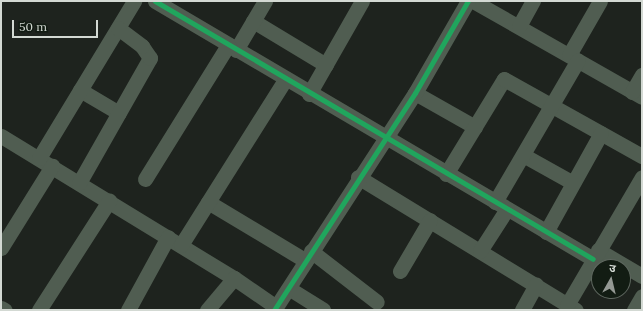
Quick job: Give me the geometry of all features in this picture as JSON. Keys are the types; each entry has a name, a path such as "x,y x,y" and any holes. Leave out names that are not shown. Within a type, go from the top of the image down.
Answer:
{"street":[{"path":"38,158 134,1"},
{"path":"155,1 309,94 387,135 446,174 546,232 642,276"},
{"path":"145,179 232,48 266,1"},
{"path":"309,94 362,1"},
{"path":"1,136 79,182 234,278 275,309 290,289 308,256 414,93 468,1"},
{"path":"473,1 637,94 642,75"},
{"path":"519,26 533,1"},
{"path":"480,251 524,155 553,107 600,1"},
{"path":"253,21 326,65"},
{"path":"79,182 119,113 150,55 118,28"},
{"path":"446,174 502,79 642,156"},
{"path":"128,310 175,241 208,202 285,80"},
{"path":"80,90 119,113"},
{"path":"414,93 475,127"},
{"path":"546,232 601,133"},
{"path":"524,155 573,183"},
{"path":"1,248 52,166"},
{"path":"358,177 572,307 595,254 642,177"},
{"path":"39,310 109,201"},
{"path":"208,202 308,256 377,302"},
{"path":"400,271 430,220"},
{"path":"207,310 234,278"},
{"path":"522,310 536,285"},
{"path":"290,289 323,310"},
{"path":"1,308 5,310"}],"cycle path":[{"path":"155,1 593,259"},
{"path":"274,310 415,93 468,1"}]}
